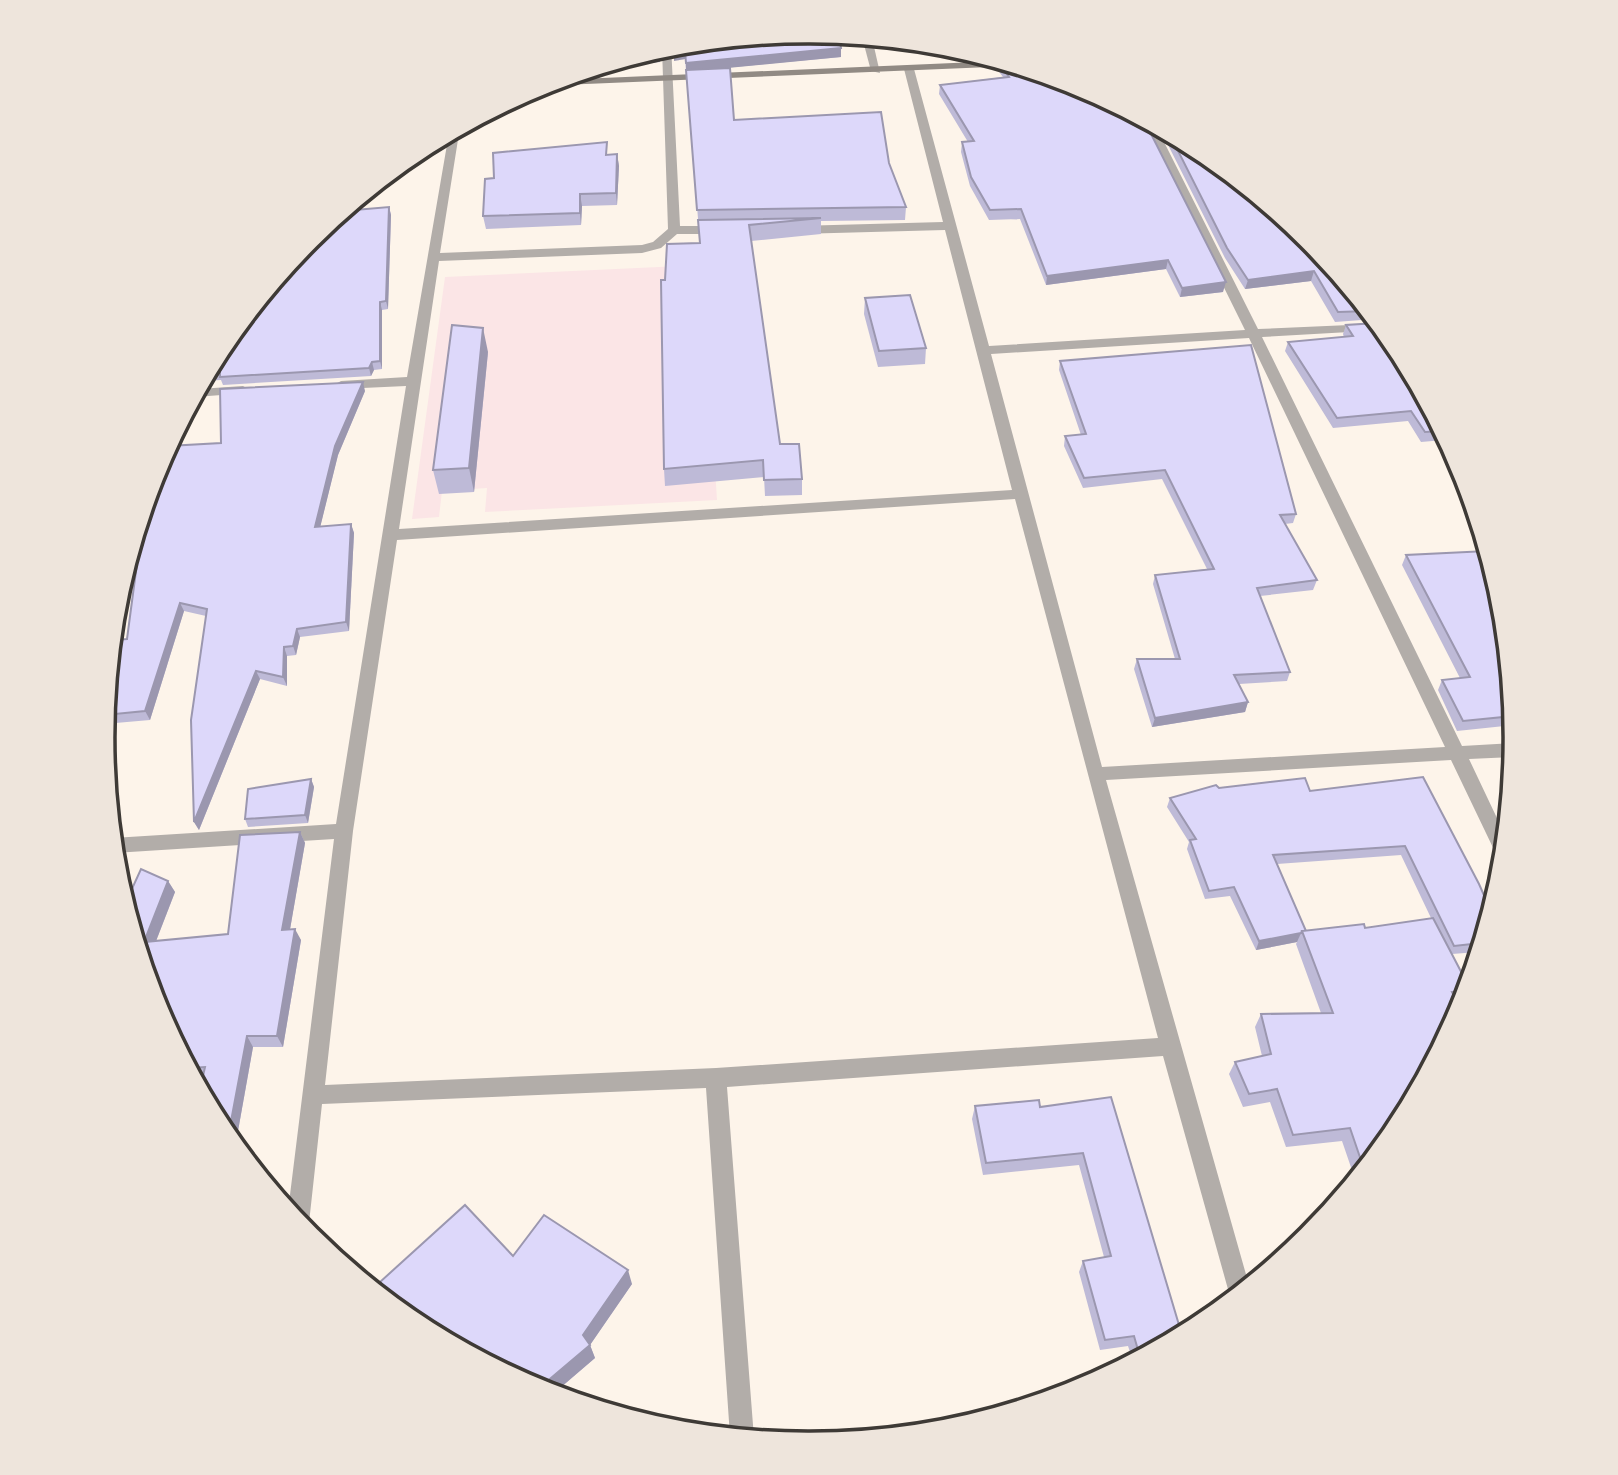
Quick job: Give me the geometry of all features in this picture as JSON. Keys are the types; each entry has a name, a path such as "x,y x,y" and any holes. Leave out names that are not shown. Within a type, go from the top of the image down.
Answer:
{"street":[{"path":"870,47 876,71"},
{"path":"667,59 674,230"},
{"path":"582,82 982,65"},
{"path":"909,69 1095,774 1237,1283"},
{"path":"1155,137 1496,834"},
{"path":"300,1209 344,831 433,257 454,142"},
{"path":"778,230 949,226"},
{"path":"433,257 642,249 657,245 674,230 735,230"},
{"path":"983,350 1367,327"},
{"path":"319,386 415,381"},
{"path":"207,392 265,389"},
{"path":"392,535 1020,494"},
{"path":"1095,774 1502,751"},
{"path":"124,844 344,831"},
{"path":"315,1095 716,1078 1171,1046"},
{"path":"716,1078 741,1428"}],"shaded area":[{"path":"702,265 717,500 485,512 487,488 442,491 439,517 412,519 445,277"}],"building":[{"path":"764,45 841,45 841,48 686,63 685,55"},
{"path":"730,68 734,120 881,112 889,163 906,207 697,210 686,70"},
{"path":"1006,73 1074,97 1151,134 1226,282 1182,288 1168,260 1047,276 1021,209 990,210 971,177 962,142 974,141 940,85 1009,77"},
{"path":"607,142 606,155 617,154 616,193 580,194 580,213 483,216 485,179 494,178 493,153"},
{"path":"1178,151 1231,187 1266,216 1300,247 1356,311 1338,312 1314,271 1248,280 1227,248"},
{"path":"389,207 386,301 380,302 380,361 372,362 369,368 220,377 220,372 232,352 287,280 318,247 360,210"},
{"path":"821,218 749,225 780,444 799,444 802,479 764,480 763,460 664,469 661,280 665,280 667,244 700,243 698,220"},
{"path":"910,295 926,348 879,351 865,298"},
{"path":"1365,324 1410,391 1431,432 1425,432 1411,411 1337,418 1288,342 1353,336 1346,325"},
{"path":"452,325 483,328 469,468 433,470"},
{"path":"1251,345 1296,514 1280,515 1317,580 1257,588 1290,672 1234,675 1248,702 1155,718 1137,659 1180,659 1155,575 1214,569 1165,470 1084,478 1065,436 1086,434 1060,361"},
{"path":"363,382 335,446 315,527 351,524 346,622 297,629 293,646 284,647 283,677 256,671 194,822 191,720 207,609 180,603 145,711 116,714 117,692 122,639 127,639 136,571 152,515 180,445 221,443 220,389"},
{"path":"1477,551 1497,647 1502,717 1463,721 1442,680 1470,677 1406,555"},
{"path":"1423,777 1484,895 1471,944 1454,946 1405,846 1273,855 1306,931 1259,941 1234,887 1209,891 1190,840 1196,839 1170,798 1216,785 1219,788 1305,778 1310,791"},
{"path":"311,779 305,815 245,819 248,789"},
{"path":"300,832 282,930 295,929 277,1036 247,1036 231,1121 203,1075 205,1067 199,1067 187,1044 168,1003 146,942 228,934 240,835"},
{"path":"141,869 168,881 145,938 132,888"},
{"path":"1433,918 1461,972 1450,1003 1410,1084 1360,1158 1350,1128 1293,1135 1277,1089 1249,1094 1235,1062 1271,1054 1261,1014 1333,1013 1302,931 1364,924 1365,928"},
{"path":"1111,1097 1179,1324 1137,1348 1134,1336 1105,1340 1083,1261 1111,1256 1083,1153 986,1163 975,1106 1039,1100 1040,1107"},
{"path":"465,1205 513,1256 544,1215 628,1270 583,1335 590,1345 549,1380 502,1360 462,1338 380,1282"}]}
